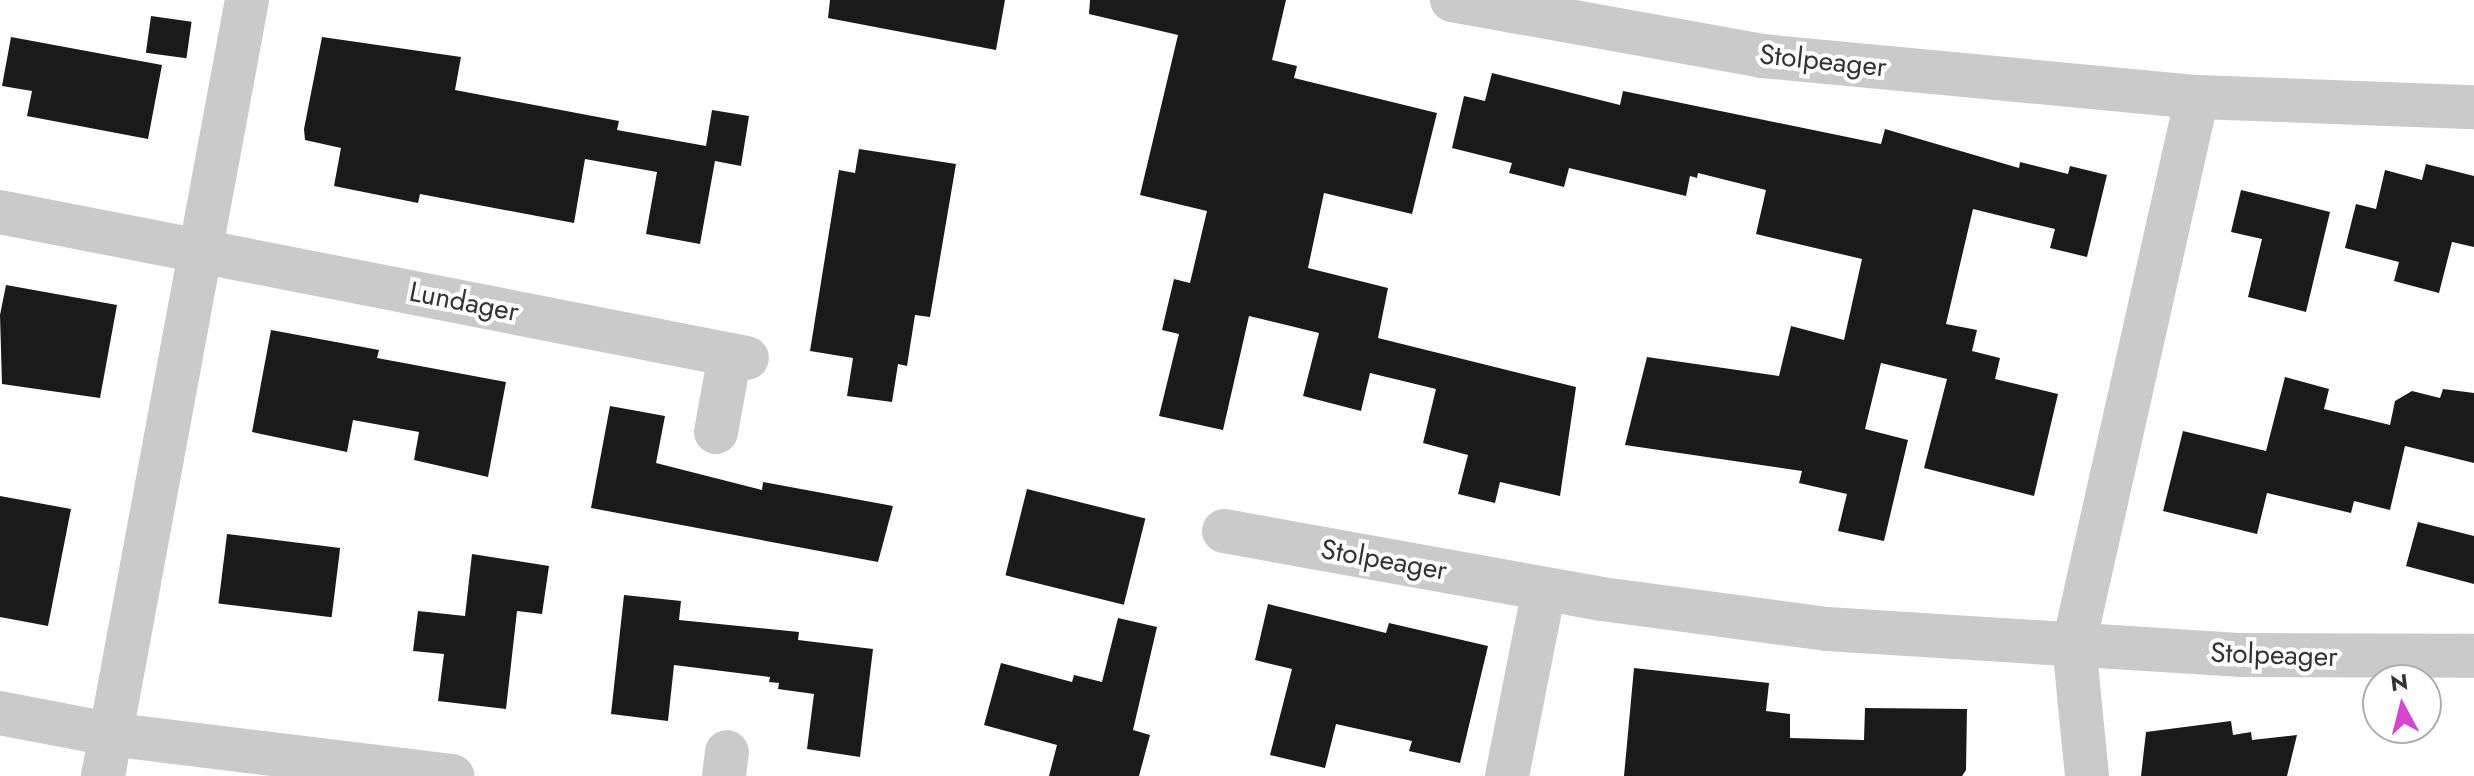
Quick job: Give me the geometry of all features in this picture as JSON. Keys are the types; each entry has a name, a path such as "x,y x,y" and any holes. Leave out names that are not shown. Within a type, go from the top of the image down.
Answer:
{"street":[{"path":"103,776 247,0"},
{"name":"Stolpeager","path":"1452,0 1762,56 2197,97 2474,107"},
{"path":"2087,776 2074,644 2197,97"},
{"name":"Lundager","path":"0,212 738,356 716,432"},
{"name":"Stolpeager","path":"1224,531 1544,589 1827,629 2242,655 2474,656"},
{"path":"1507,776 1544,589"},
{"path":"0,713 109,734 452,776"}],"building":[{"path":"830,0 1005,0 996,50 828,18"},
{"path":"1090,0 1286,0 1272,60 1297,66 1294,78 1437,113 1412,214 1324,193 1308,268 1388,288 1378,338 1576,387 1560,496 1500,482 1495,503 1458,494 1468,455 1423,443 1436,389 1370,373 1361,411 1303,396 1319,333 1249,316 1223,430 1159,416 1179,334 1162,330 1174,279 1190,283 1207,211 1140,195 1178,35 1089,14"},
{"path":"151,16 192,22 186,58 146,53"},
{"path":"11,37 162,65 148,139 27,116 32,91 2,86"},
{"path":"322,37 461,57 455,90 619,121 617,130 706,146 712,110 749,116 741,166 715,161 700,244 646,234 657,172 585,159 574,223 420,194 418,203 334,186 341,148 305,140 304,129"},
{"path":"1492,73 1620,105 1623,91 1881,144 1885,129 2019,168 2020,162 2068,174 2070,166 2107,175 2087,257 2050,248 2055,229 1973,209 1946,324 1977,330 1972,351 2000,358 1995,379 2058,394 2034,496 1924,468 1947,379 1881,363 1865,429 1908,440 1884,541 1838,531 1847,494 1799,483 1802,471 1625,445 1647,357 1779,376 1791,326 1844,340 1862,259 1756,234 1766,190 1698,173 1697,178 1690,176 1686,196 1569,168 1564,187 1509,173 1512,163 1452,148 1464,96 1485,101"},
{"path":"859,149 956,164 930,317 915,315 907,366 898,364 892,402 847,396 853,358 810,351 839,170 855,173"},
{"path":"2426,164 2474,176 2474,247 2452,242 2439,293 2394,281 2399,262 2345,248 2356,204 2376,209 2385,170 2422,180"},
{"path":"2241,190 2330,212 2306,312 2248,297 2262,239 2231,232"},
{"path":"6,285 117,305 100,398 2,384 0,315"},
{"path":"271,330 379,350 377,358 506,382 488,477 414,460 419,432 353,420 347,452 252,432"},
{"path":"2285,377 2329,389 2324,409 2390,425 2395,401 2412,391 2440,398 2443,389 2474,393 2474,463 2405,446 2390,510 2354,501 2351,513 2267,493 2257,534 2163,511 2183,431 2266,451"},
{"path":"610,406 665,416 656,463 762,490 763,482 893,506 878,562 591,508"},
{"path":"1027,489 1145,519 1124,605 1005,575"},
{"path":"0,496 71,509 48,626 0,617"},
{"path":"2418,522 2474,536 2474,584 2406,566"},
{"path":"227,534 340,548 332,617 218,603"},
{"path":"472,554 549,566 542,614 517,611 506,709 438,701 444,654 413,651 418,611 465,616"},
{"path":"624,595 681,601 679,620 799,632 798,640 873,649 860,757 807,749 814,694 778,689 779,683 769,682 770,677 674,665 668,721 611,714"},
{"path":"1268,604 1386,633 1389,623 1488,646 1460,763 1409,751 1412,741 1336,724 1325,768 1270,755 1292,669 1255,660"},
{"path":"1118,618 1157,627 1133,730 1150,735 1139,776 1049,776 1057,745 984,725 1001,663 1072,682 1074,675 1102,682"},
{"path":"1634,668 1769,683 1766,711 1790,714 1790,738 1864,740 1865,708 1967,709 1966,770 1962,776 1624,776"},
{"path":"2231,721 2233,735 2251,732 2252,740 2297,735 2287,776 2141,776 2146,732"}]}
